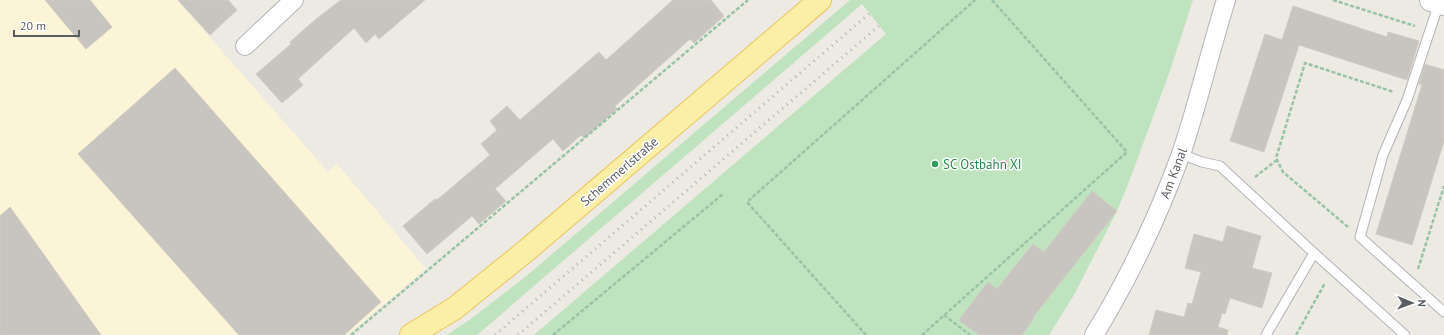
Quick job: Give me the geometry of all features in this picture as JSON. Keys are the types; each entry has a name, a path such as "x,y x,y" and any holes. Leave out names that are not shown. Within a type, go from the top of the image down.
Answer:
{"main road":[{"name":"Schemmerlstraße","path":"411,335 455,308 527,250 820,0"}],"street":[{"path":"245,46 294,0"},
{"name":"Am Kanal","path":"1094,335 1136,258 1160,206 1181,154 1226,0"}],"lane":[{"path":"1438,2 1408,96 1383,155 1360,237 1444,312"},
{"path":"1181,154 1202,162 1220,166 1332,270 1405,335"},
{"path":"1266,335 1314,253"}],"path":[{"path":"351,335 748,0"},
{"path":"866,335 747,202 975,0"},
{"path":"922,335 1127,152 992,0"},
{"path":"1333,0 1429,30"},
{"path":"1360,237 1283,172 1276,158 1305,63 1408,96"},
{"path":"1242,186 1277,160"},
{"path":"1413,284 1444,186"},
{"path":"553,335 723,194"},
{"path":"1296,335 1332,270"},
{"path":"944,315 970,335"},
{"path":"926,331 927,335"}],"shaded area":[{"path":"0,0 177,0 328,172 337,164 426,269 347,335 0,335"}],"green space":[{"name":"SC Ostbahn XI","path":"850,0 1193,0 1170,71 1117,211 1074,295 1049,335 534,335 886,34 862,4 477,335 447,335 472,318 524,278"}],"building":[{"path":"45,0 90,0 112,27 86,49"},
{"path":"178,0 228,0 237,10 210,35"},
{"path":"341,0 425,0 379,39 375,34 366,43 354,28 298,79 303,85 282,103 256,74 291,44 290,42 316,19"},
{"path":"673,0 711,0 724,16 694,43 690,39 615,106 617,109 584,138 581,135 563,151 553,139 495,189 506,201 479,224 472,216 427,254 403,226 435,199 437,200 490,155 481,144 497,130 490,121 507,106 520,120 599,52 606,60"},
{"path":"1293,6 1387,37 1388,32 1419,41 1407,80 1299,45 1264,152 1230,141 1265,34 1282,40"},
{"path":"1425,64 1444,70 1444,141 1412,245 1376,234 1422,85 1419,84"},
{"path":"175,68 381,302 344,335 239,335 78,154"},
{"path":"1092,191 1117,211 1033,317 1034,318 1022,335 979,335 959,320 988,282 997,289 1033,244 1044,252"},
{"path":"10,207 101,335 0,335 0,216"},
{"path":"1227,226 1261,236 1252,268 1272,273 1262,308 1230,298 1225,314 1222,313 1218,327 1228,330 1227,335 1149,335 1156,310 1184,317 1188,303 1192,304 1201,272 1185,268 1194,234 1223,242"}],"railway":[{"path":"495,335 870,13"},
{"path":"518,335 880,25"}],"place":[{"name":"SC Ostbahn XI","path":"935,164"}]}
